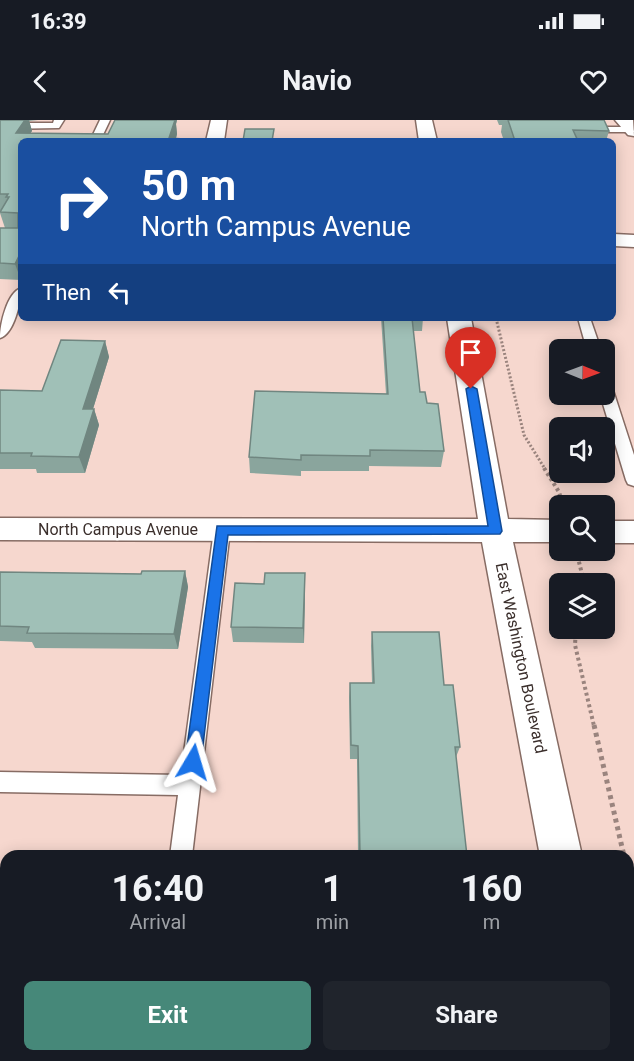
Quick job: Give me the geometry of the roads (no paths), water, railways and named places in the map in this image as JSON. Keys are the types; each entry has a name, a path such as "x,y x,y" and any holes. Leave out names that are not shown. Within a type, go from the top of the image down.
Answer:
{"street":[{"path":"216,138 219,120"},
{"path":"424,120 427,138"},
{"name":"East Washington Boulevard","path":"460,321 495,531 560,850"},
{"name":"North Campus Avenue","path":"0,529 549,531"},
{"path":"615,532 634,532"}],"lane":[{"path":"0,126 56,126 59,120"},
{"path":"96,138 105,120"},
{"path":"574,129 630,127"},
{"path":"0,334 18,297"},
{"path":"585,321 591,339"},
{"path":"611,405 634,480"},
{"path":"182,850 222,530"},
{"path":"0,782 190,785"}]}
